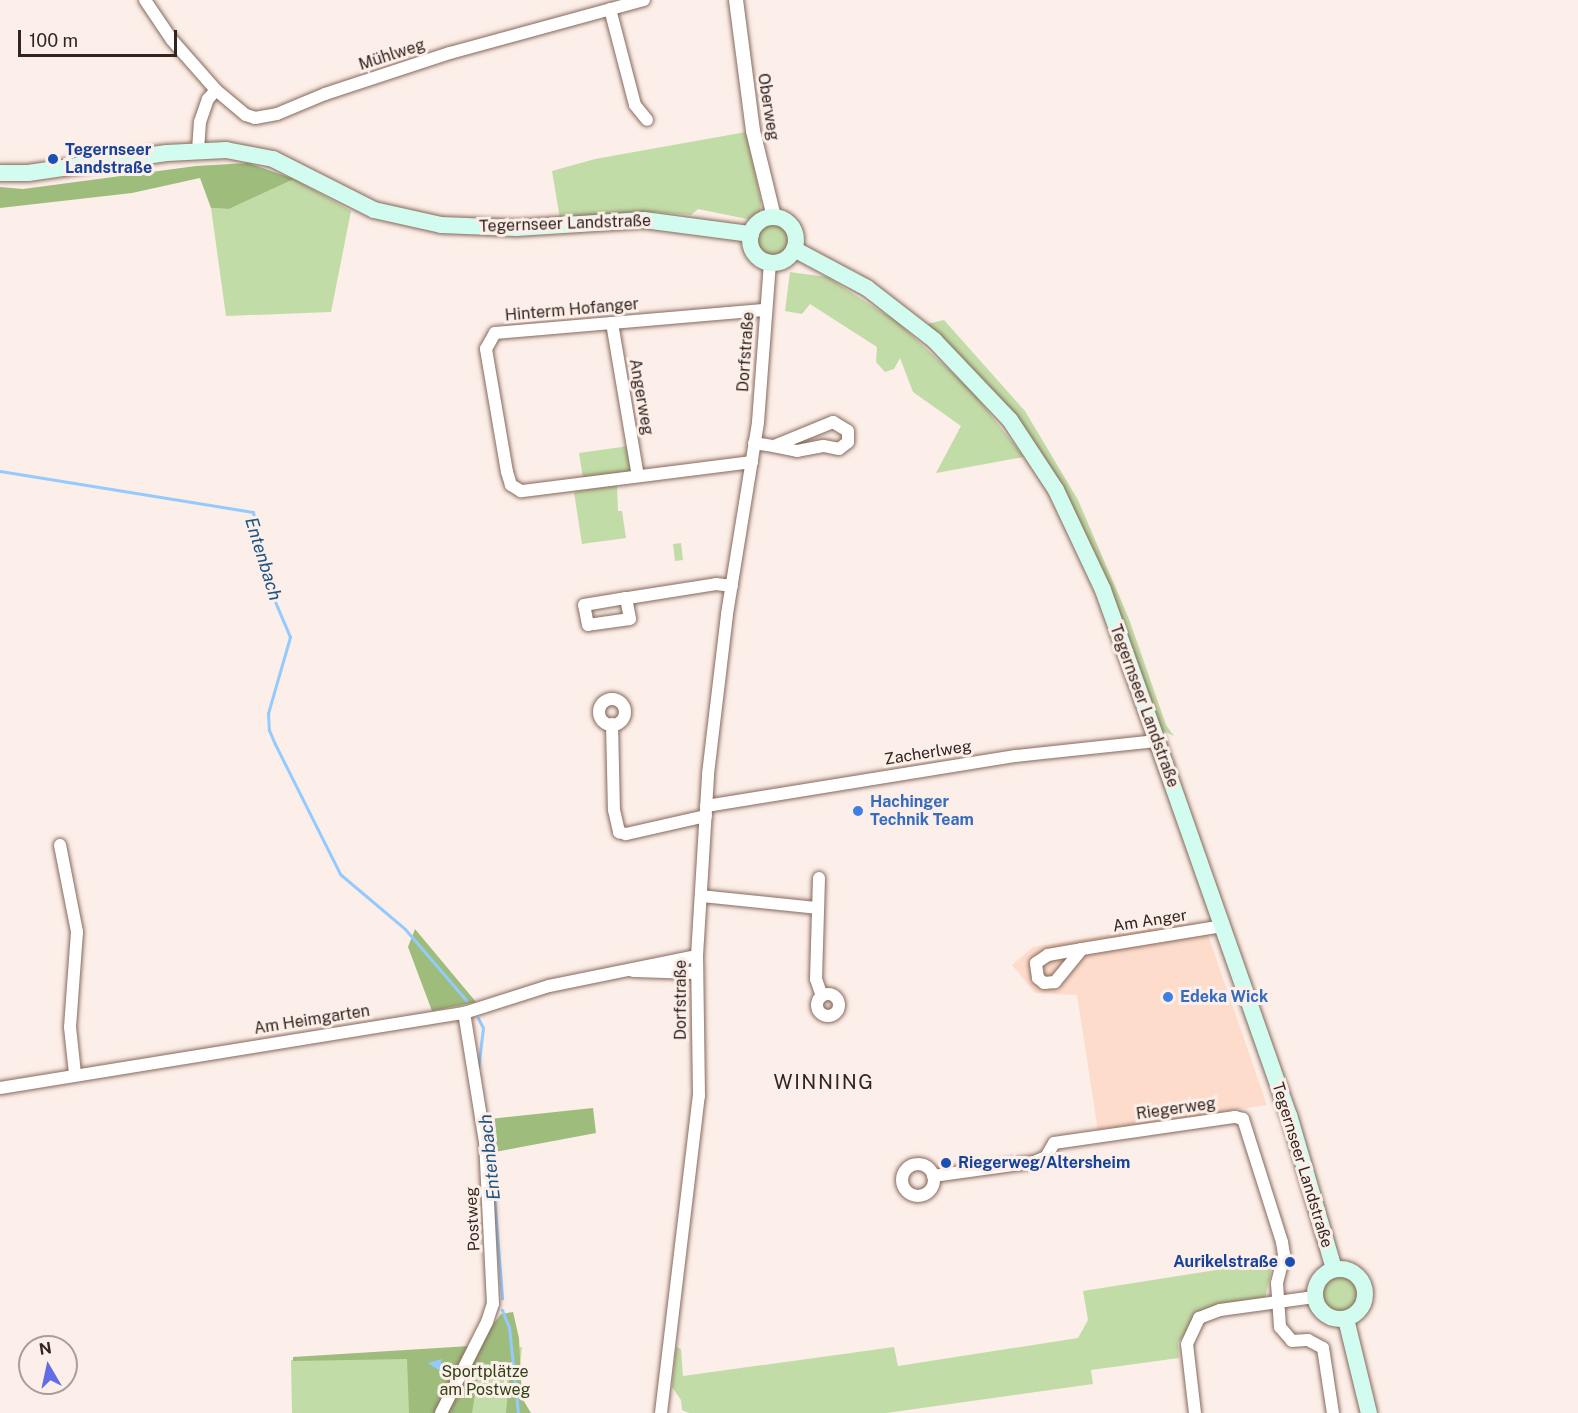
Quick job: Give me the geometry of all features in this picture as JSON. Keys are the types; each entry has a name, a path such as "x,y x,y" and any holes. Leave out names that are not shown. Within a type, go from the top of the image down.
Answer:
{"main road":[{"name":"Tegernseer Landstraße","path":"0,172 27,173 198,150 249,152 273,159 374,210 441,225 516,228 644,220 751,234"},
{"path":"774,217 793,228 795,249 784,261 770,263 753,253 751,234 757,223 774,217"},
{"name":"Tegernseer Landstraße","path":"795,249 858,283 903,315 965,369 1010,420 1038,458 1077,529 1157,741 1292,1126 1334,1269"},
{"name":"Tegernseer Landstraße","path":"1314,1297 1321,1277 1334,1269 1349,1270 1365,1288 1360,1311 1346,1319"},
{"path":"1314,1297 1325,1315 1346,1319 1369,1413"}],"street":[{"name":"Mühlweg","path":"145,0 172,40 216,90 246,115 263,117 410,66 644,0"},
{"name":"Oberweg","path":"736,0 753,131 774,217"},
{"path":"610,9 634,105 647,120"},
{"path":"198,150 200,122 208,99 216,90"},
{"name":"Dorfstraße","path":"661,1413 699,1096 697,956 706,811 732,586 752,462 770,263"},
{"name":"Hinterm Hofanger","path":"752,462 638,476 532,493 511,485 486,349 495,333 766,310"},
{"name":"Angerweg","path":"612,323 638,476"},
{"path":"754,443 796,451 823,446 839,449 848,442 848,431 840,423 833,422 774,446"},
{"path":"626,598 716,584 732,586"},
{"name":"Zacherlweg","path":"612,724 614,810 620,832 626,834 706,811 1016,756 1157,741"},
{"path":"60,845 77,932 70,1027 75,1074"},
{"path":"819,878 816,979 822,996"},
{"path":"702,896 817,908"},
{"name":"Am Anger","path":"1082,949 1222,926"},
{"name":"Am Heimgarten","path":"0,1088 75,1074 464,1013 549,986 625,971 646,964 697,956"},
{"name":"Am Heimgarten","path":"625,971 697,973"},
{"name":"Postweg","path":"441,1413 488,1322 493,1304 485,1142 464,1013"},
{"name":"Riegerweg","path":"933,1176 1034,1162 1046,1157 1054,1143 1235,1117 1243,1119 1282,1242 1284,1255 1277,1283 1279,1302"},
{"path":"1195,1413 1187,1344 1199,1318 1220,1310 1314,1297"},
{"path":"1279,1302 1280,1327 1285,1336 1292,1341 1319,1343 1323,1348 1333,1413"}],"shaded area":[{"path":"1180,923 1197,924 1206,929 1267,1105 1098,1131 1077,995 1035,993 1012,965 1033,947"}],"green space":[{"path":"746,132 761,201 760,214 752,220 698,209 691,215 654,212 560,219 552,171 595,159"},
{"path":"248,163 294,179 229,209 211,208 200,178 132,193 0,208 0,187 23,189 196,166"},
{"path":"294,179 351,211 331,312 226,316 211,208 229,209"},
{"path":"774,223 786,228 791,240 786,252 774,257 762,252 757,240 762,228"},
{"path":"790,272 827,277 897,322 972,391 1024,457 936,473 961,426 913,392 900,358 894,369 885,372 876,362 877,347 810,304 802,314 785,311"},
{"path":"944,320 1025,411 1078,500 1129,619 1166,725 1174,736 1159,729 1119,618 1001,400 927,324"},
{"path":"629,446 632,471 583,478 579,453"},
{"path":"617,485 618,511 622,511 626,538 582,544 574,492"},
{"path":"681,543 683,560 675,561 673,544"},
{"path":"415,929 476,1002 432,1011 408,947"},
{"path":"593,1108 596,1133 495,1152 490,1119"},
{"path":"1273,1261 1265,1299 1215,1305 1200,1313 1178,1343 1179,1358 1091,1370 1093,1384 886,1413 689,1413 682,1410 681,1400 672,1387 676,1347 681,1349 683,1376 894,1347 898,1366 1078,1338 1088,1320 1083,1291"},
{"path":"1340,1273 1354,1279 1360,1293 1354,1307 1340,1313 1326,1307 1320,1293 1326,1279"},
{"path":"513,1312 519,1338 522,1398 531,1413 506,1413 510,1367 480,1363 472,1413 446,1413 478,1344 501,1314"},
{"path":"470,1346 437,1413 409,1413 407,1359 293,1361 293,1357"},
{"name":"Sportplätze am Postweg","path":"522,1347 515,1413 292,1413 291,1360"}],"water":[{"path":"442,1359 441,1363 447,1365 443,1373 428,1363"}],"waterway":[{"name":"Entenbach","path":"0,471 253,512 265,578 290,637 268,713 269,730 275,744 340,874 405,929 466,1000"},
{"name":"Entenbach","path":"478,1018 483,1028 478,1067"},
{"name":"Entenbach","path":"489,1132 502,1298"},
{"path":"502,1310 509,1327 518,1413"}],"place":[{"name":"Tegernseer Landstraße","path":"53,159"},
{"name":"Hachinger Technik Team","path":"858,811"},
{"name":"Edeka Wick","path":"1168,997"},
{"name":"Riegerweg/Altersheim","path":"946,1163"},
{"name":"Aurikelstraße","path":"1290,1262"}],"district":[{"name":"WINNING","path":"824,1082"}]}
